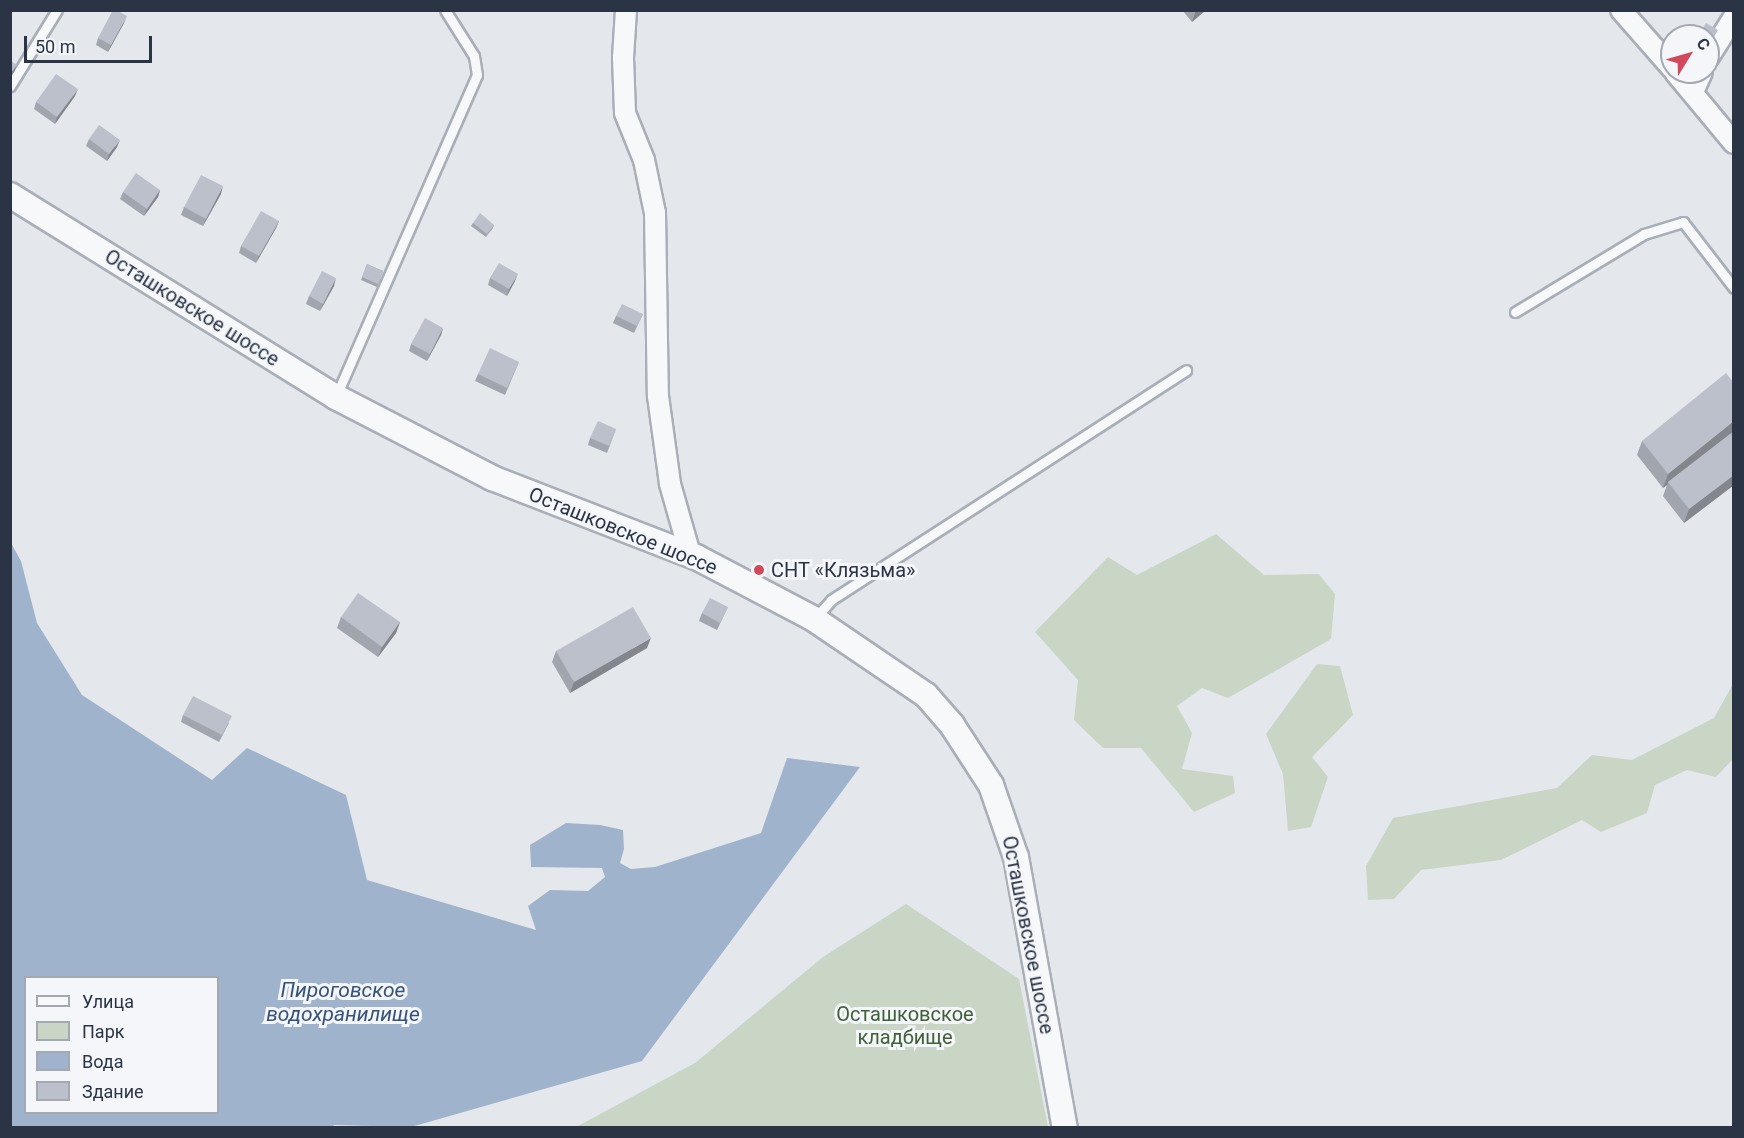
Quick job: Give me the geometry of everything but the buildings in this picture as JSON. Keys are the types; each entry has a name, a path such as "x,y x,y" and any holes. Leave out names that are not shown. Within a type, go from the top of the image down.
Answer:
{"street":[{"path":"626,10 623,58 625,112 644,160 655,213 658,396 670,484 690,554"},
{"path":"1621,10 1660,54"},
{"path":"1720,39 1734,17"},
{"path":"1686,84 1734,143"},
{"path":"1693,92 1697,84"},
{"name":"Осташковское шоссе","path":"10,195 336,398 492,477 690,554 814,620 926,695 952,725 991,785 1016,857 1065,1128"}],"lane":[{"path":"10,86 57,10"},
{"path":"336,398 401,243 477,75 474,56 446,10"},
{"path":"1515,312 1644,234 1683,222 1734,288"},
{"path":"814,620 831,600 1186,370"}],"green space":[{"path":"1216,534 1264,575 1319,574 1335,594 1331,639 1228,698 1202,688 1177,706 1192,733 1182,769 1233,776 1235,793 1194,812 1141,748 1103,748 1074,720 1078,680 1035,632 1108,557 1137,575"},
{"path":"1317,664 1340,666 1353,715 1312,757 1328,777 1311,827 1288,831 1283,774 1266,734"},
{"path":"1733,684 1733,759 1716,777 1687,770 1655,785 1647,813 1601,832 1582,820 1501,860 1421,870 1394,899 1368,900 1366,866 1393,818 1557,788 1592,755 1632,760 1714,718"},
{"name":"Осташковское кладбище","path":"906,904 1019,979 1048,1127 576,1127 695,1063 823,957"}],"water":[{"name":"Пироговское водохранилище","path":"11,543 21,561 37,623 82,695 212,780 247,748 346,795 367,880 536,930 528,906 550,890 588,891 605,877 602,868 531,867 530,845 566,823 600,825 623,830 624,849 620,863 631,869 655,867 761,833 787,758 860,767 642,1061 411,1127 334,1125 332,1128 11,1127"}],"place":[{"name":"СНТ «Клязьма»","path":"759,570"}]}
